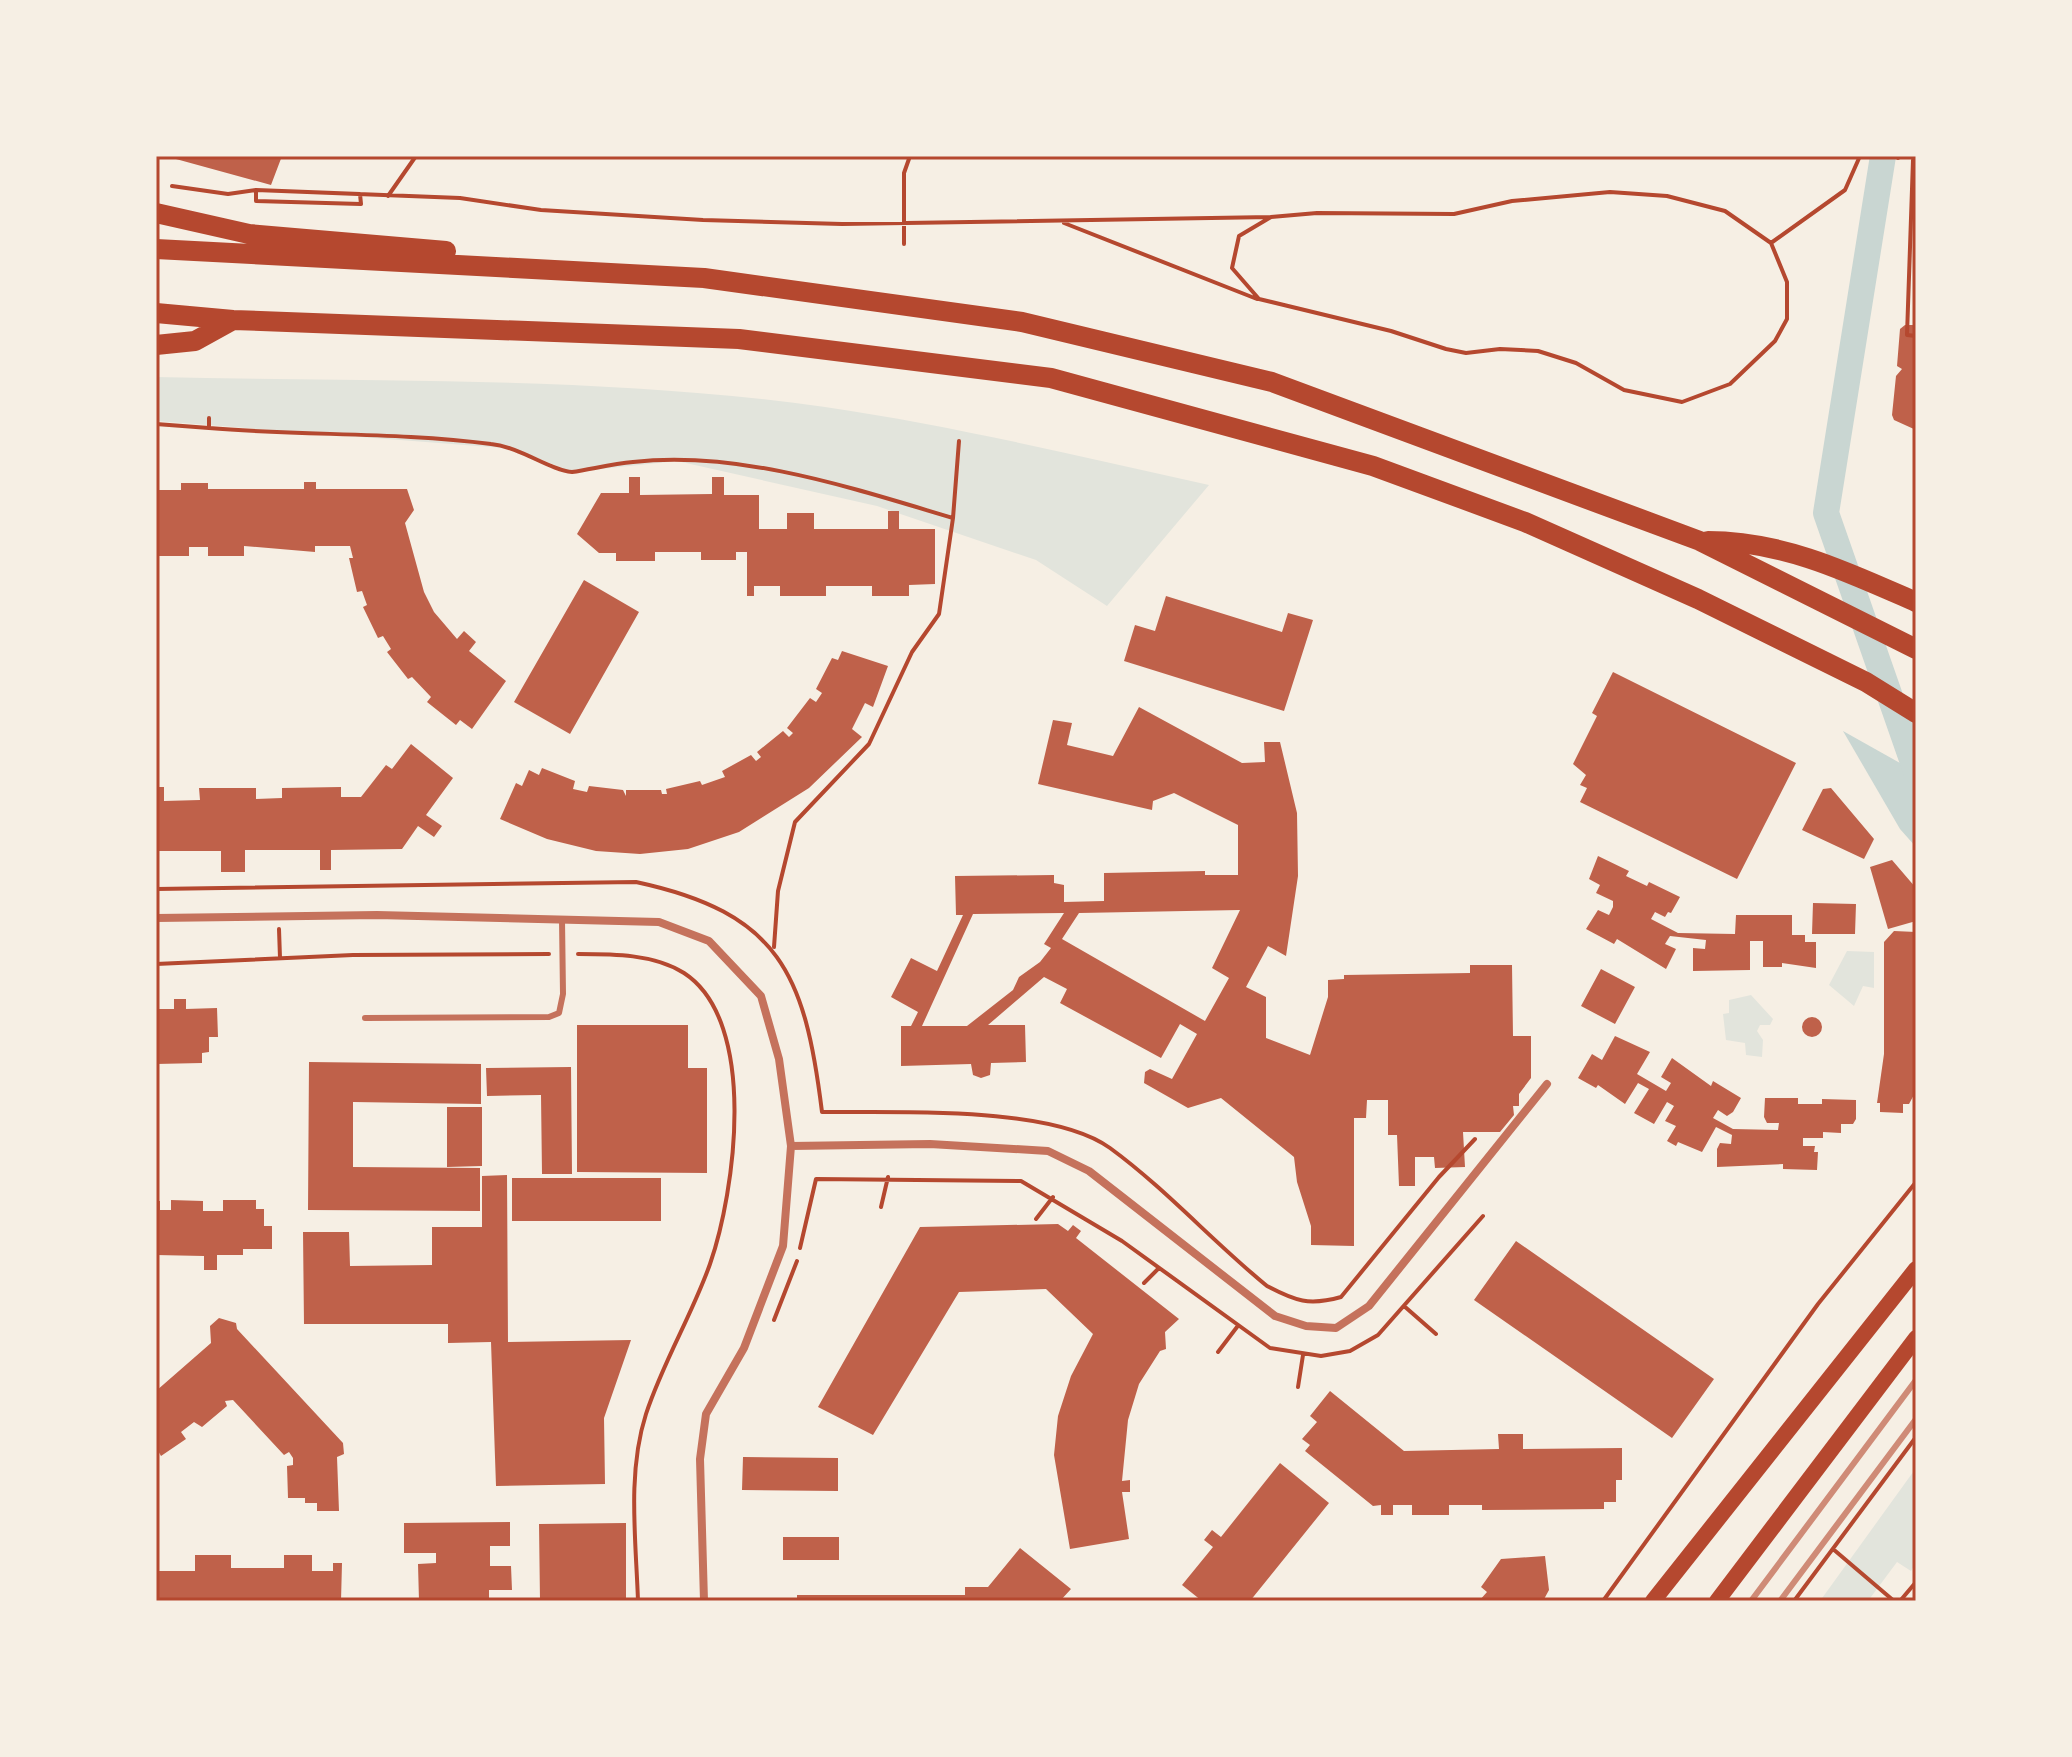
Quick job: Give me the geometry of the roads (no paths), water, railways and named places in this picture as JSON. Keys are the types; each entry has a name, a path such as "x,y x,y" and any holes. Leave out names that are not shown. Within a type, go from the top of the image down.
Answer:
{"highway":[{"path":"156,213 249,234 444,250 488,265"},
{"path":"156,249 704,278 1022,322 1272,382 1700,541 1916,649"},
{"path":"156,313 233,320 739,339 1051,378 1373,466 1525,522 1698,599 1866,682 1913,711"},
{"path":"156,345 195,341 233,320"},
{"path":"1700,541 1748,541 1839,568 1916,602"}],"main road":[{"path":"1653,1601 1916,1269"},
{"path":"1717,1601 1916,1338"}],"street":[{"path":"156,918 279,915 659,922 709,941 761,996 779,1059 791,1146 783,1246 744,1348 706,1414 700,1459 704,1601"},
{"path":"791,1146 930,1144 1048,1151 1089,1171 1275,1316 1306,1326 1336,1328 1369,1306 1547,1084"}],"lane":[{"path":"365,1018 549,1017 563,1007 562,920"}],"waterway":[{"path":"1883,156 1826,513 1916,771"}],"railway":[{"path":"1751,1601 1916,1380"},
{"path":"1780,1601 1916,1419"}]}
